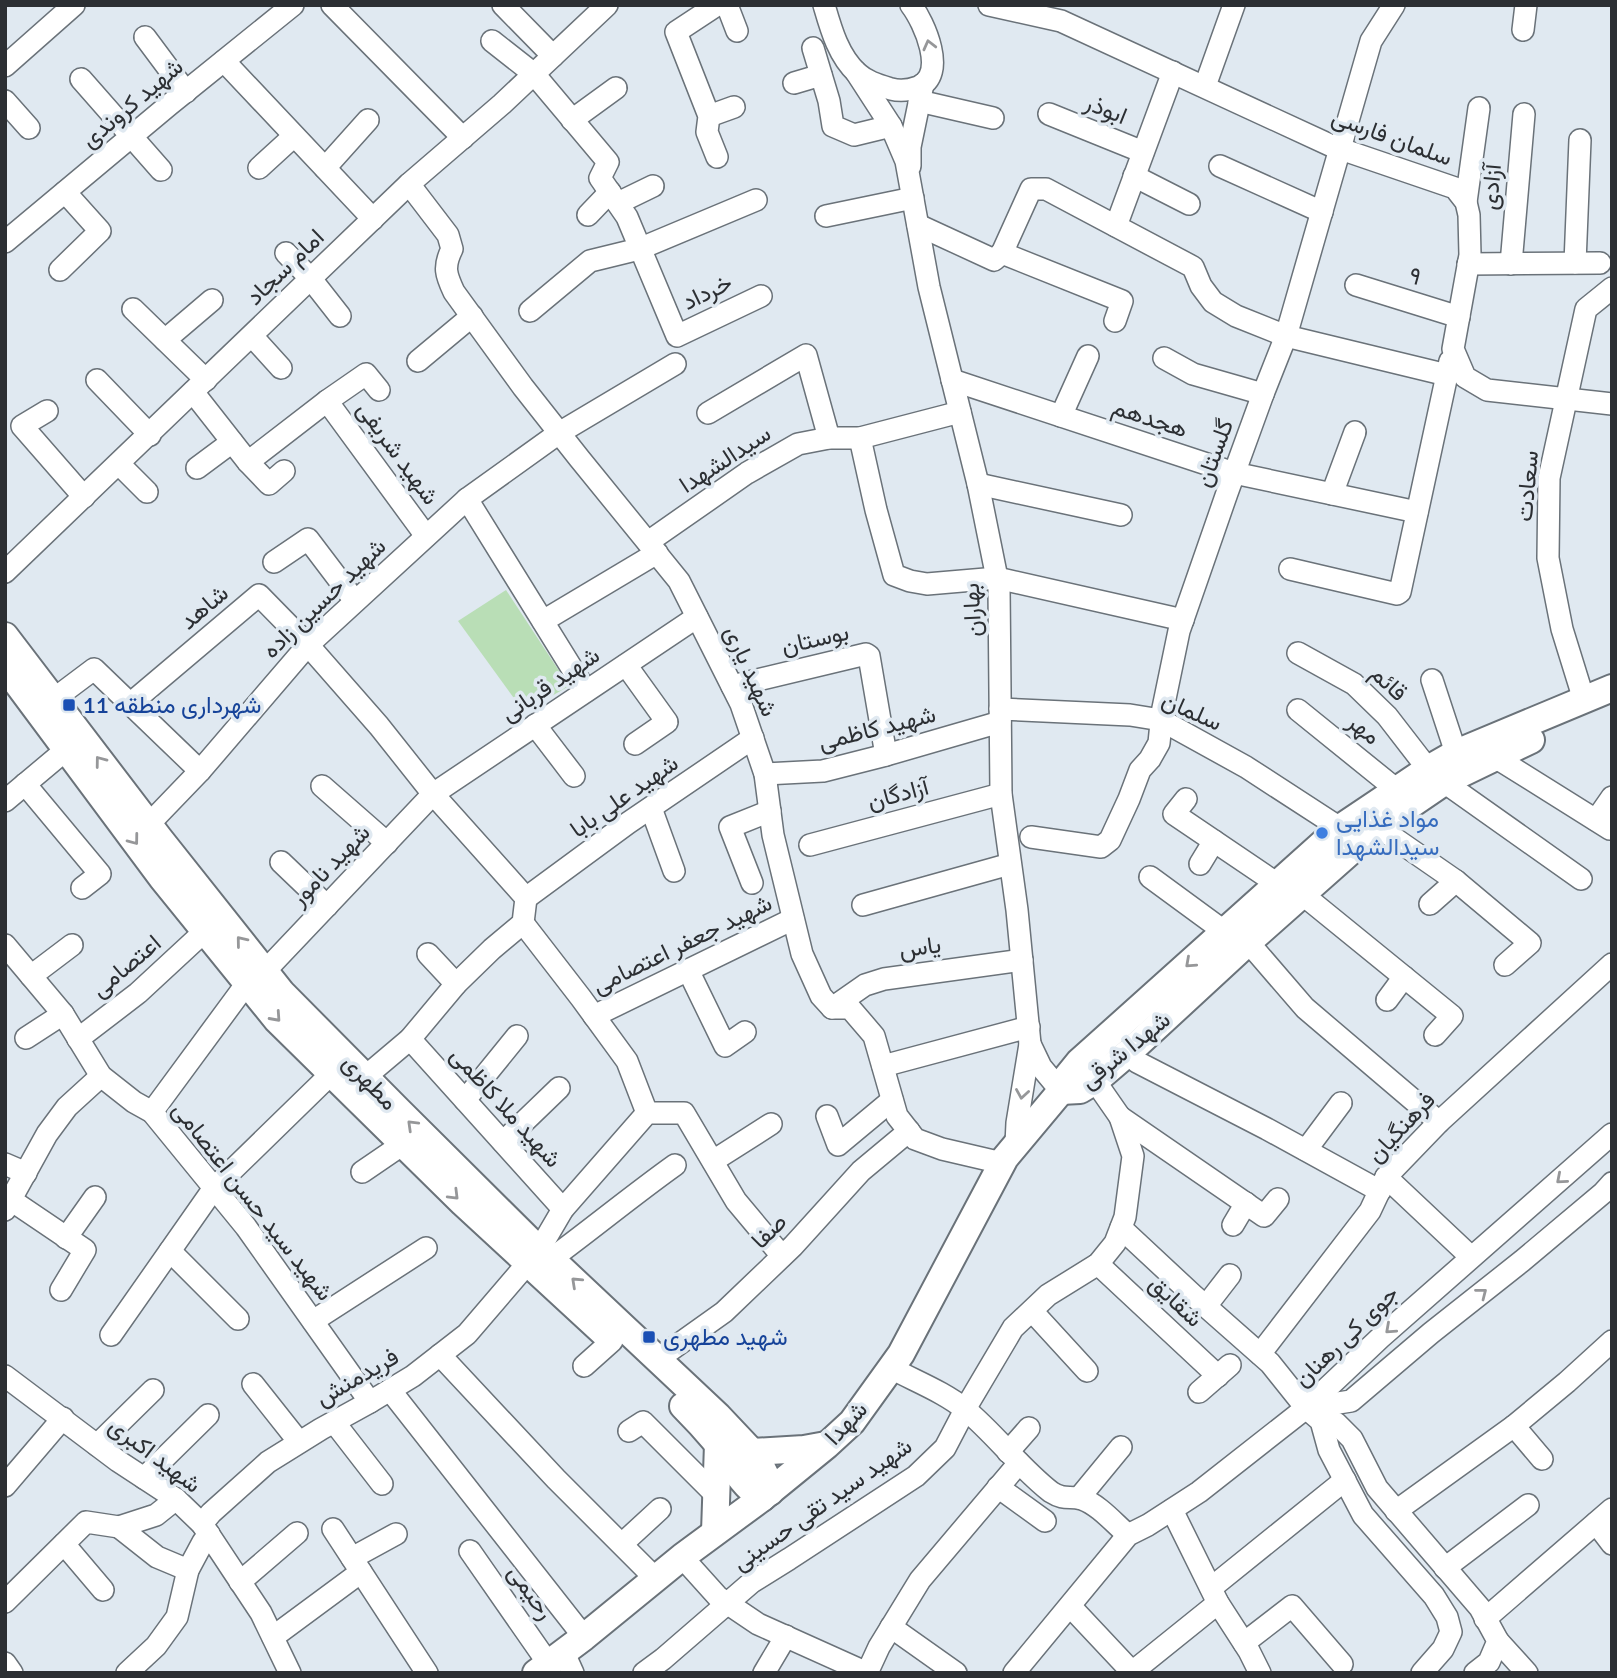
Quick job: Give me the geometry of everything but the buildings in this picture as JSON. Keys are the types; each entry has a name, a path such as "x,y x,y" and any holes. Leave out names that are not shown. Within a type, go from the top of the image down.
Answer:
{"main road":[{"name":"مطهری","path":"5,636 149,824 256,977 278,1020 463,1203 540,1257 658,1359 718,1416 752,1452 762,1468 768,1480 766,1495 753,1492 744,1484 701,1423 612,1341 540,1257 282,993 256,977 205,932 5,667"},
{"name":"شهدا شرقی","path":"1236,937 1129,1052 1080,1090 1061,1091 1066,1078 1079,1062 1236,937 1290,889 1378,827 1436,775 1456,753 1612,688"},
{"name":"شهدا شرقی","path":"1290,889 1340,828 1397,790 1495,757 1612,705"},
{"name":"شهدا","path":"561,1660 682,1557 766,1495 852,1422 907,1342 1009,1154 1061,1091"},
{"path":"715,1532 718,1444"},
{"path":"752,1452 827,1445"}],"street":[{"path":"5,66 74,5"},
{"path":"332,5 463,138"},
{"path":"503,5 553,56"},
{"name":"امام سجاد","path":"5,572 410,184 607,5"},
{"path":"727,5 737,32"},
{"name":"بهاران","path":"824,5 834,38 891,126 906,161 929,287 978,484 999,588 1001,794 1030,1036"},
{"name":"بهاران","path":"911,5 920,17 932,55 932,71 921,93 910,147 911,190"},
{"name":"سلمان فارسی","path":"989,5 1067,13 1173,72 1332,146 1455,188 1466,202 1470,255 1453,349 1400,592 1397,594 1290,569"},
{"path":"1205,86 1234,5"},
{"name":"گلستان","path":"1031,837 1101,847 1110,840 1140,769 1150,759 1159,743 1179,631 1234,473 1286,336 1371,41 1394,5"},
{"path":"1523,30 1526,5"},
{"name":"شهید کروندی","path":"5,242 287,7"},
{"path":"703,9 676,32 709,116 707,132 717,158"},
{"path":"145,37 186,92"},
{"path":"492,41 534,74 608,162 600,178 627,217 639,248"},
{"path":"813,48 829,101 833,126 854,135 891,126"},
{"path":"224,61 373,219"},
{"path":"856,72 871,83 897,90 914,88 921,93 993,118"},
{"name":"ابوذر","path":"1116,226 1173,72"},
{"path":"794,83 821,75"},
{"path":"81,79 161,170"},
{"path":"572,120 616,88"},
{"path":"5,100 29,128"},
{"path":"709,116 734,107"},
{"path":"1466,202 1479,108"},
{"name":"ابوذر","path":"1049,114 1143,152"},
{"name":"آزادی","path":"1511,264 1524,114"},
{"path":"325,168 368,120"},
{"path":"258,168 295,136"},
{"path":"1575,263 1580,140"},
{"path":"1220,166 1322,212"},
{"path":"1134,176 1189,204"},
{"name":"شهید یاری","path":"410,184 448,235 452,249 446,274 454,292 523,387 679,581 741,704 765,774 773,835 802,954 821,996 832,1008"},
{"path":"588,215 614,197 653,186"},
{"path":"918,225 994,260 1002,253 1031,189 1046,189 1193,267 1201,286 1213,302 1236,316 1286,336 1447,375"},
{"path":"826,216 911,190"},
{"path":"60,270 100,231 65,192"},
{"path":"530,311 590,261 639,248 756,200"},
{"name":"خرداد","path":"639,248 677,336 761,296"},
{"path":"286,253 340,316"},
{"path":"1002,253 1122,301 1115,321"},
{"path":"1468,264 1600,263"},
{"name":"۹","path":"1356,285 1459,317"},
{"name":"سعادت","path":"1584,700 1562,629 1548,558 1549,478 1586,309 1612,288"},
{"path":"165,340 212,300"},
{"path":"133,309 165,340 200,386 232,442 248,462 269,484 284,471"},
{"path":"418,361 472,316"},
{"path":"252,336 281,368"},
{"path":"1453,349 1465,377 1487,390 1612,404"},
{"path":"708,413 806,355 830,438"},
{"path":"1061,416 1088,356"},
{"path":"1164,358 1193,374 1263,394"},
{"name":"شهید حسین زاده","path":"149,824 200,771 307,645 467,499 559,433 675,364"},
{"path":"248,462 366,374 379,390"},
{"path":"97,380 150,435"},
{"name":"هجدهم","path":"952,380 1234,473 1417,512"},
{"name":"شهید شریفی","path":"327,401 426,536"},
{"path":"47,411 22,426 84,497"},
{"name":"سیدالشهدا","path":"543,621 653,548 747,473 797,444 830,438 860,438 960,412"},
{"path":"1332,494 1355,432"},
{"path":"860,438 894,575 927,584 997,578 1183,621"},
{"path":"197,468 232,442"},
{"path":"119,464 146,492"},
{"path":"978,484 1121,515"},
{"path":"467,499 586,691"},
{"path":"274,562 308,539 355,601"},
{"name":"شاهد","path":"130,704 259,595 307,645"},
{"name":"شهید قربانی","path":"433,794 697,617"},
{"path":"307,645 379,726 433,794 526,898 523,923 626,1061 647,1113"},
{"name":"قائم","path":"1298,653 1354,684 1387,716 1436,775 1581,879"},
{"name":"بوستان","path":"732,686 866,654 869,656 886,755"},
{"path":"626,665 667,722 635,744"},
{"path":"54,699 94,669 200,771"},
{"path":"1432,680 1456,753"},
{"name":"مهر","path":"1298,710 1397,790"},
{"name":"سلمان","path":"1000,716 1130,715 1161,720 1245,766 1340,828"},
{"name":"شهید کاظمی","path":"765,774 823,771 886,755 1000,716"},
{"path":"536,725 574,776"},
{"name":"شهید علی بابا","path":"526,898 651,807 753,738"},
{"path":"5,801 67,750"},
{"path":"1495,757 1603,824 1612,797"},
{"path":"25,784 100,874 82,888"},
{"path":"322,786 387,843"},
{"name":"شهید نامور","path":"152,1112 256,977 433,794"},
{"name":"آزادگان","path":"810,845 1001,794"},
{"path":"1186,799 1174,814 1290,889 1452,1016 1435,1034"},
{"path":"651,807 674,871"},
{"path":"752,884 730,827 770,811"},
{"path":"1378,827 1456,881 1530,943 1505,965"},
{"path":"1200,864 1214,841"},
{"path":"281,862 327,906"},
{"path":"863,905 1010,864"},
{"path":"1150,877 1236,937 1305,1008 1439,1122"},
{"path":"1430,904 1456,881"},
{"name":"شهید جعفر اعتصامی","path":"594,1016 793,919"},
{"path":"365,1077 410,1039 456,984 492,948 523,923"},
{"name":"اعتصامی","path":"78,1039 138,993 205,932"},
{"name":"شهید سید حسن اعتصامی","path":"5,945 63,1014 101,1076 134,1102 152,1112 246,1227 370,1402"},
{"path":"31,976 72,945"},
{"path":"428,954 456,984"},
{"name":"یاس","path":"832,1008 865,985 884,979 1022,960"},
{"name":"فرهنگیان","path":"1259,1354 1370,1211 1383,1184 1439,1122 1612,964"},
{"path":"688,970 725,1046 745,1032"},
{"path":"1387,1000 1404,977"},
{"path":"832,1008 850,1008 874,1036 897,1116 915,1139 942,1149 1009,1154 1017,1124 1030,1036"},
{"path":"26,1038 63,1014"},
{"path":"464,1100 517,1036"},
{"path":"883,1066 1030,1036"},
{"path":"1030,1036 1041,1067 1061,1091"},
{"name":"شهید ملا کاظمی","path":"410,1039 563,1209"},
{"path":"1129,1052 1137,1062 1306,1150 1383,1184 1471,1257"},
{"path":"111,1335 214,1188 332,1073"},
{"path":"61,1290 85,1250 8,1205 47,1134 67,1107 101,1076"},
{"name":"شهید سید تقی حسینی","path":"644,1673 752,1582 916,1476 945,1448 1013,1328 1048,1295 1098,1265 1115,1242 1125,1217 1133,1156 1120,1117 1095,1081"},
{"path":"503,1142 559,1088"},
{"path":"827,1116 838,1145 892,1100"},
{"path":"1306,1150 1341,1102"},
{"path":"540,1257 563,1209 647,1113 684,1113 736,1200 782,1256"},
{"path":"1120,1117 1264,1216 1278,1199"},
{"path":"713,1161 771,1124"},
{"name":"صفا","path":"658,1359 724,1312 782,1256 861,1171 909,1132"},
{"name":"جوی کی رهنان","path":"1313,1414 1380,1338 1612,1134"},
{"path":"362,1172 403,1144"},
{"path":"5,1164 26,1173"},
{"path":"540,1257 601,1222 632,1195 676,1165"},
{"name":"جوی کی رهنان","path":"1313,1414 1351,1401 1603,1194 1612,1183"},
{"path":"66,1238 95,1197"},
{"path":"1233,1225 1246,1203"},
{"path":"1121,1228 1270,1363 1313,1414 1363,1514 1434,1596 1447,1618 1451,1632 1443,1649 1422,1673"},
{"path":"313,1321 426,1248"},
{"path":"170,1251 238,1319"},
{"name":"فریدمنش","path":"127,1673 156,1646 177,1617 188,1570 203,1542 211,1513 268,1462 413,1376 467,1334 540,1257"},
{"name":"شقایق","path":"1098,1265 1224,1370 1199,1392"},
{"path":"1206,1307 1230,1275"},
{"path":"1032,1311 1087,1371"},
{"path":"584,1366 612,1341"},
{"path":"1396,1511 1514,1426 1612,1341"},
{"path":"440,1355 555,1479 656,1579"},
{"path":"891,1368 965,1409 1053,1493 1065,1499 1079,1498 1094,1505 1128,1535"},
{"name":"شهید اکبری","path":"5,1376 118,1461 176,1499 205,1529 261,1613 290,1673"},
{"path":"253,1384 299,1442"},
{"path":"97,1444 153,1390"},
{"path":"390,1390 561,1660"},
{"path":"1014,1673 1128,1535 1172,1510 1313,1414"},
{"path":"1313,1414 1336,1423 1352,1438 1377,1488 1480,1608 1498,1641 1527,1673"},
{"path":"144,1478 208,1415"},
{"path":"5,1486 63,1419"},
{"path":"334,1422 382,1484"},
{"path":"629,1431 643,1422 716,1495"},
{"path":"1514,1426 1542,1459"},
{"path":"682,1557 718,1597 758,1624 867,1673 879,1647 920,1580 998,1487 1029,1428"},
{"path":"1079,1498 1121,1447"},
{"path":"1070,1606 1131,1672 1345,1480"},
{"path":"998,1487 1045,1521"},
{"path":"10,1588 64,1544 86,1522 119,1527 156,1515 176,1499"},
{"path":"1445,1568 1528,1505"},
{"path":"622,1544 660,1508"},
{"path":"1172,1510 1215,1595 1260,1673"},
{"path":"1485,1619 1604,1516 1612,1544"},
{"path":"119,1527 157,1557 188,1570"},
{"path":"333,1529 427,1673"},
{"path":"240,1582 297,1533"},
{"path":"273,1637 396,1534"},
{"path":"64,1544 103,1590"},
{"name":"رحیمی","path":"470,1550 561,1660"},
{"path":"1244,1643 1292,1606 1342,1664"},
{"path":"891,1627 956,1673"},
{"path":"764,1673 786,1636"},
{"path":"1475,1673 1489,1662 1498,1641"},
{"path":"5,1663 12,1673"}],"green space":[{"path":"506,590 569,686 524,712 458,621"}],"place":[{"name":"شهرداری منطقه 11","path":"69,705"},
{"name":"مواد غذایی سیدالشهدا","path":"1322,833"},
{"name":"شهید مطهری","path":"649,1337"}]}
